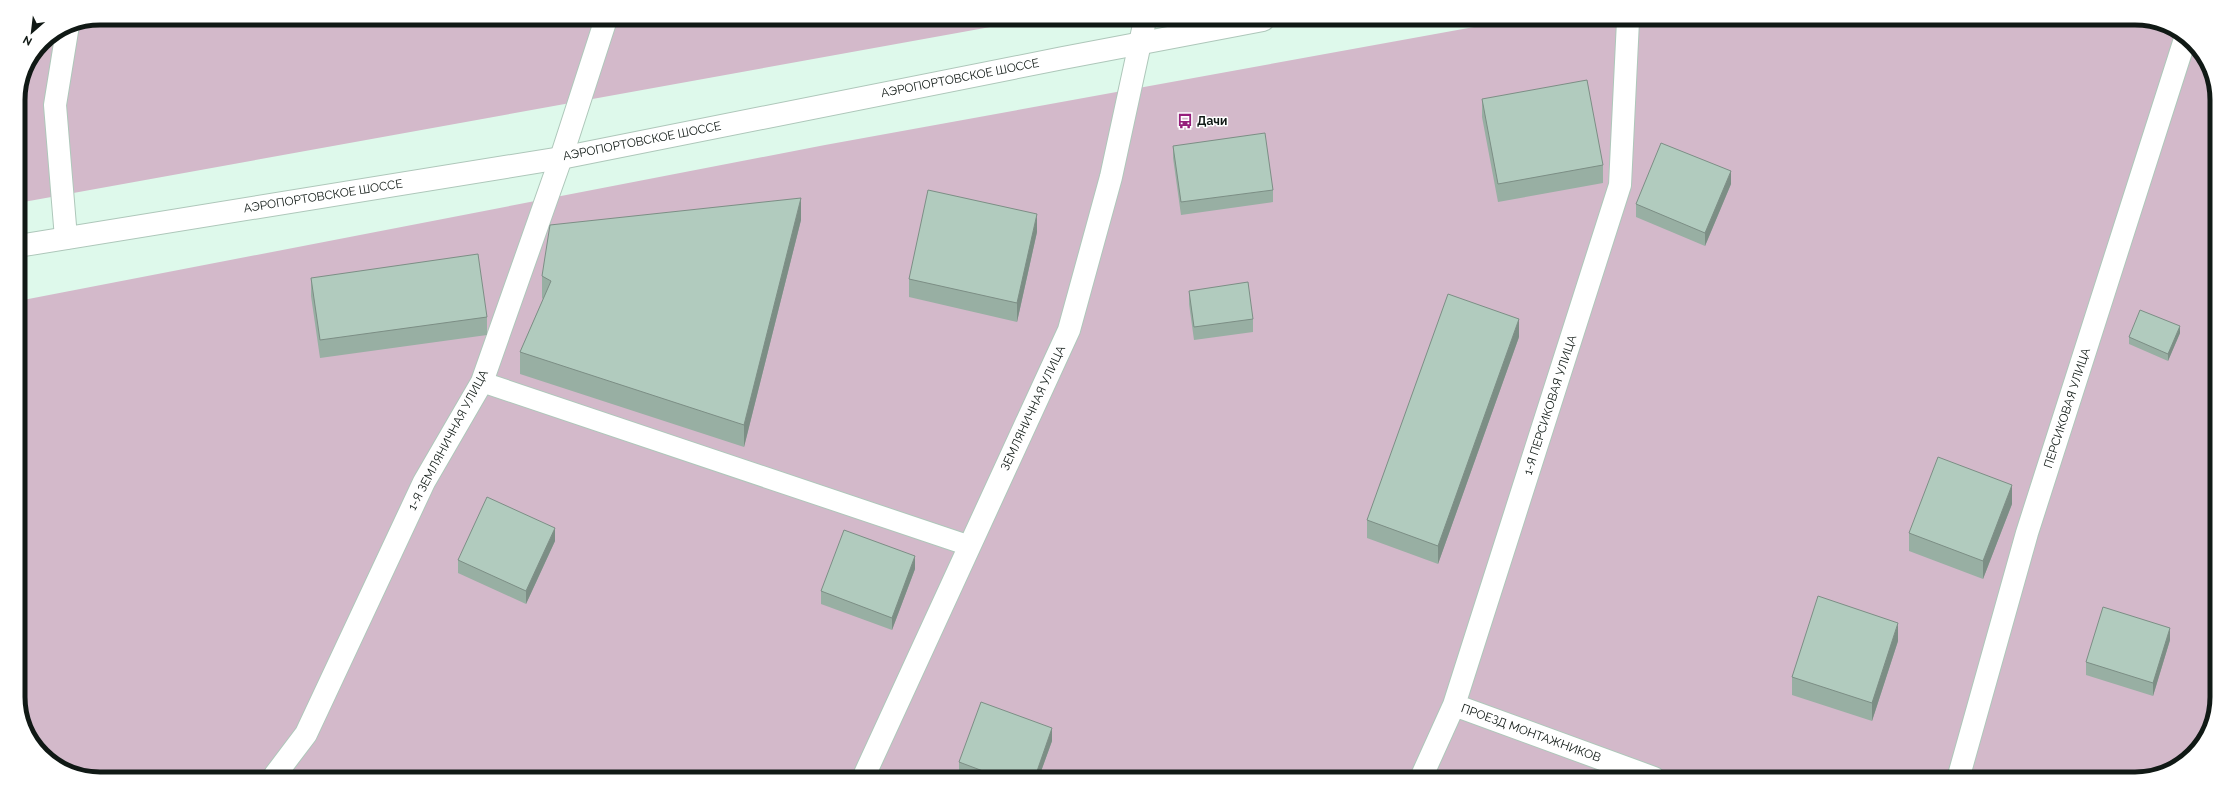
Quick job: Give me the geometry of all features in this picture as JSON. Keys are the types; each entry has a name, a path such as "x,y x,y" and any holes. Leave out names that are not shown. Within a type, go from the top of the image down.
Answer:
{"street":[{"name":"1-Я ЗЕМЛЯНИЧНАЯ УЛИЦА","path":"277,772 306,734 424,482 482,382 561,158 604,25"},
{"name":"ЗЕМЛЯНИЧНАЯ УЛИЦА","path":"866,772 1069,330 1111,177 1144,25"},
{"name":"АЭРОПОРТОВСКОЕ ШОССЕ","path":"25,245 561,158 1236,25"},
{"name":"1-Я ПЕРСИКОВАЯ УЛИЦА","path":"1424,772 1454,705 1620,185 1628,25"},
{"path":"66,238 55,105 67,33"},
{"name":"ПЕРСИКОВАЯ УЛИЦА","path":"1960,772 2027,533 2184,43"},
{"name":"ПРОЕЗД МОНТАЖНИКОВ","path":"1454,705 1638,772"}],"lane":[{"path":"482,382 970,546"}],"shaded area":[{"path":"1001,25 25,202 25,100 26,85 31,71 42,52 52,52 52,42 62,35 85,26"},
{"path":"1485,25 2135,25 2150,26 2159,29 2181,40 2195,54 2206,76 2210,95 2210,702 2209,712 2204,726 2195,743 2177,759 2150,771 2135,772 100,772 85,771 67,764 50,753 40,743 29,721 25,702 25,300 825,145"}],"building":[{"path":"1587,80 1603,165 1498,184 1482,99"},
{"path":"1265,133 1273,190 1181,202 1173,146"},
{"path":"1661,143 1731,171 1705,233 1636,204"},
{"path":"928,190 1037,214 1017,303 909,279"},
{"path":"801,198 744,425 520,352 551,281 542,276 550,225"},
{"path":"478,254 487,317 320,340 311,278"},
{"path":"1248,282 1253,319 1194,327 1189,291"},
{"path":"1448,294 1519,319 1438,546 1367,520"},
{"path":"2140,310 2180,326 2168,354 2129,337"},
{"path":"1938,457 2012,485 1983,561 1909,533"},
{"path":"487,497 555,528 526,591 458,560"},
{"path":"844,530 915,556 892,618 821,591"},
{"path":"1818,596 1898,623 1872,703 1792,677"},
{"path":"2103,607 2170,628 2153,683 2086,662"},
{"path":"981,702 1052,728 1037,772 986,772 959,762"}],"place":[{"name":"Дачи","path":"1185,121"}]}
